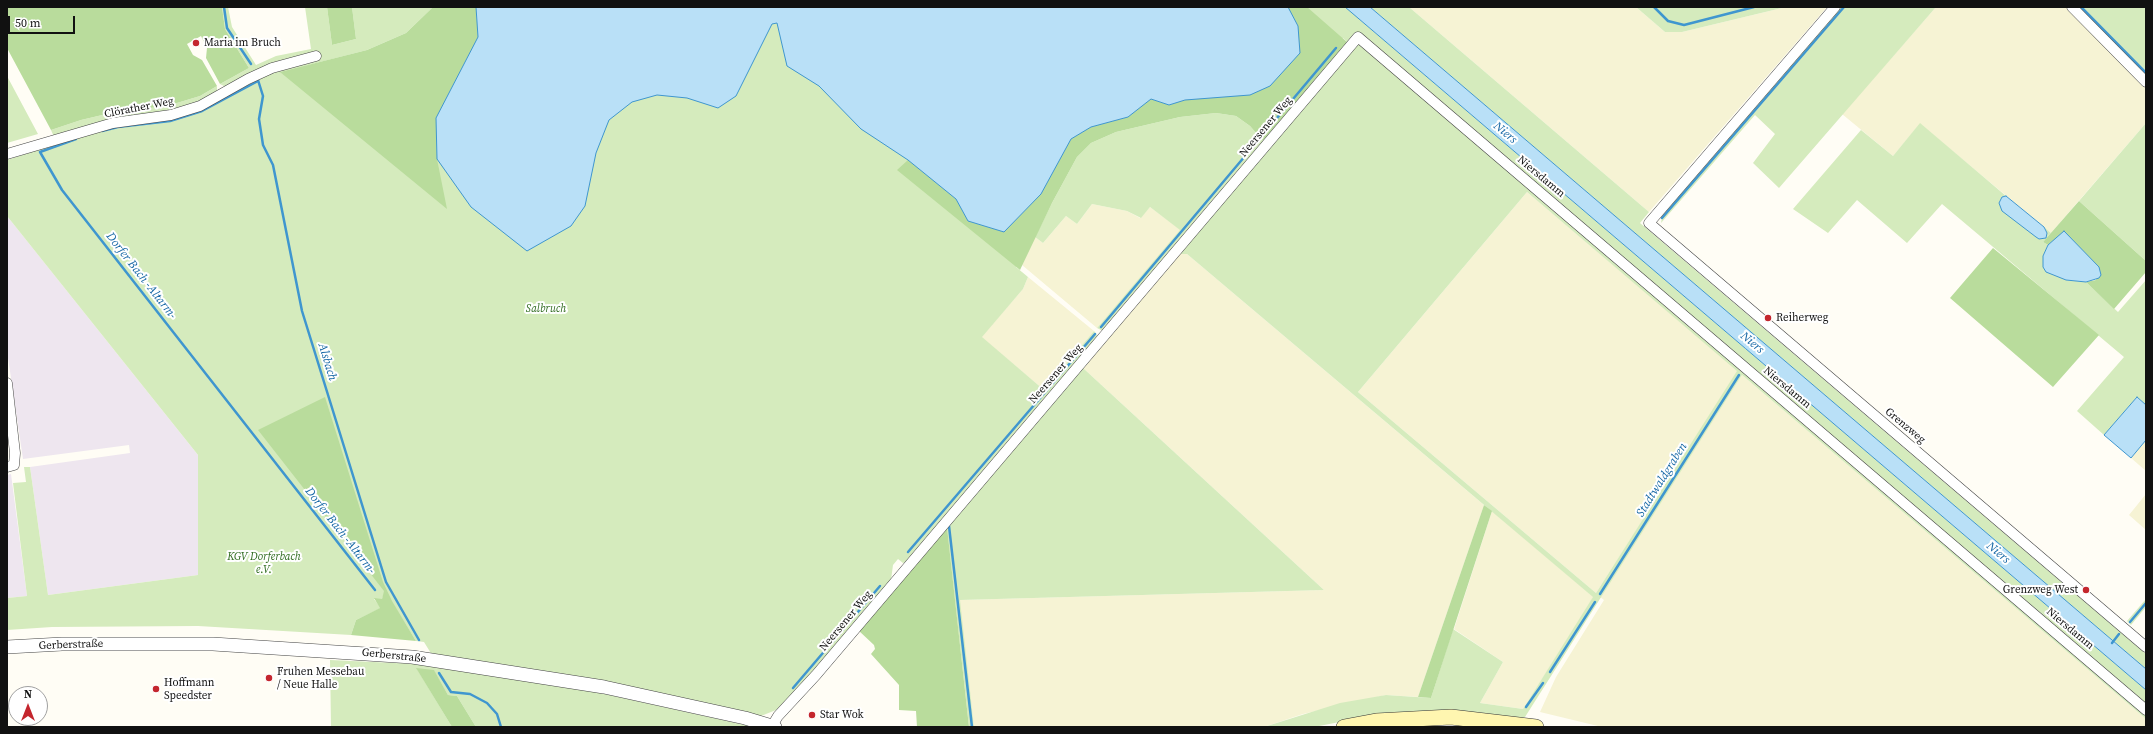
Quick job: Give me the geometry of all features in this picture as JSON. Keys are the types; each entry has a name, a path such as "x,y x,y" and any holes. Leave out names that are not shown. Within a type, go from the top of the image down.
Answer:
{"main road":[{"path":"1344,727 1376,721 1451,717 1536,727"}],"street":[{"name":"Grenzweg","path":"1835,7 1649,224 2146,647"},
{"path":"2072,7 2146,82"},
{"name":"Niersdamm","path":"1358,37 2146,710"},
{"name":"Neersener Weg","path":"774,727 778,716 816,675 1358,37"},
{"name":"Clörather Weg","path":"7,154 113,123 171,115 200,106 248,78 272,68 316,56"},
{"path":"7,383 15,447 14,465 7,466"},
{"name":"Gerberstraße","path":"7,647 72,644 212,644 412,657 604,687 730,715 774,727"}],"shaded area":[{"path":"1409,7 1636,7 1665,32 1682,32 1786,7 1827,7 1649,212"},
{"path":"1936,7 2067,7 2146,87 2146,123 2051,233 1920,124 1893,156 1842,114"},
{"path":"1527,192 1738,371 1596,593 1358,392"},
{"path":"1092,204 1127,211 1140,218 1150,207 1181,230 1097,328 1022,265 1035,237 1043,243 1066,216 1077,224"},
{"path":"7,216 198,455 198,575 48,595 30,467 130,453 129,445 23,459 7,351"},
{"path":"1180,254 1187,254 1484,505 1418,697 1386,695 1303,714 1264,727 974,727 959,600 1324,590 1083,368"},
{"path":"1028,277 1094,331 1044,390 981,337 1023,289"},
{"path":"1742,375 2146,719 2146,727 1602,727 1540,712 1556,677 1604,600 1600,597"},
{"path":"2146,440 2146,471 2131,458"},
{"path":"11,474 27,596 7,598 7,475"},
{"path":"2146,494 2146,530 2129,515"},
{"path":"1492,511 1594,597 1523,709 1480,703 1503,662 1454,629"}],"green space":[{"path":"7,7 222,7 225,29 249,68 220,84 206,58 207,48 201,36 187,44 193,55 202,60 217,86 200,96 167,106 115,112 81,120 51,130 7,48"},
{"name":"Salbruch","path":"222,7 228,7 232,27 256,65 276,56 311,49 305,7 327,7 332,45 356,39 352,7 433,7 406,33 367,50 281,72 283,74 369,52 408,34 437,7 1357,7 1364,13 1359,19 2146,690 2146,719 1742,375 1525,717 1519,719 1484,713 1443,710 1370,716 1314,727 1264,727 1340,703 1386,695 1431,698 1453,629 1503,662 1480,703 1523,709 1593,597 1187,254 1180,254 1083,368 1324,590 960,600 974,727 969,727 947,528 858,630 862,622 1184,244 1349,53 1355,48 1349,44 1106,330 1097,328 1180,230 1150,207 1141,218 1127,211 1092,204 1077,224 1066,216 1043,243 1035,237 1052,203 1077,157 1091,143 1116,132 1180,117 1216,113 1236,116 1250,126 1263,141 1347,42 1343,38 1261,138 1242,115 1217,110 1178,116 1110,132 1088,143 1074,157 1016,267 1028,277 1023,289 982,337 1044,390 1094,331 1097,335 1095,342 910,560 903,563 898,559 893,565 891,580 813,673 776,710 761,716 574,677 432,655 424,642 416,641 385,591 382,599 374,599 381,608 356,620 351,635 198,626 52,627 7,630 7,598 27,596 13,483 26,482 24,467 30,467 48,595 198,575 198,455 7,216 7,160 116,126 169,120 197,111 254,80 251,74 226,87 220,84 249,68 225,29","holes":["1527,192 1737,371 1596,593 1358,392"]},
{"path":"327,7 352,7 356,39 332,45"},
{"path":"433,7 476,7 478,37 436,118 437,159 447,209 280,72 367,50 406,33"},
{"path":"1288,7 1307,7 1347,42 1263,141 1250,126 1236,116 1216,113 1180,117 1116,132 1091,143 1077,157 1052,203 1020,270 897,170 908,160 956,199 968,221 1004,232 1041,194 1071,139 1091,127 1128,117 1151,99 1169,105 1185,100 1298,26"},
{"path":"1370,7 1409,7 1649,212 1640,223 2146,654 2146,669"},
{"path":"1636,7 1786,7 1682,32 1665,32"},
{"path":"1840,7 1936,7 1779,188 1753,163 1775,134 1755,115 1661,223 1663,212"},
{"path":"2077,7 2146,7 2146,77"},
{"path":"7,76 38,134 7,143"},
{"path":"217,86 217,92 194,104 54,137 51,130 81,120 115,112 167,106 200,96"},
{"path":"1920,123 2006,196 2002,197 1999,203 2003,211 2039,239 2046,238 2047,233 2044,227 2051,233 2043,242 2048,245 2043,256 2066,280 2086,282 2118,312 2146,280 2146,405 2137,397 2104,435 2077,411 2124,357 1942,204 1907,243 1857,200 1828,233 1793,209 1861,130 1893,156"},
{"path":"2146,123 2146,261 2079,201"},
{"path":"2079,201 2146,261 2146,272 2114,309 2086,282 2096,280 2099,267 2064,232 2048,245 2043,242"},
{"path":"1993,248 2099,335 2053,387 1950,298"},
{"path":"325,397 383,582 392,601 416,641 351,635 356,620 380,608 374,598 382,599 384,591 258,430"},
{"path":"1484,505 1492,511 1431,698 1418,697"},
{"path":"947,527 969,727 917,727 916,711 899,710 899,685 871,654 875,649 874,645 858,630"},
{"path":"2146,599 2146,607 2131,625 2127,621"},
{"path":"330,660 438,665 569,686 754,727 476,727 457,696 448,695 434,671 417,669 452,727 331,727"},
{"path":"416,668 434,670 448,695 457,696 476,727 452,727"}],"water":[{"path":"476,7 1288,7 1298,26 1300,53 1270,86 1250,95 1185,100 1169,105 1151,99 1128,117 1091,127 1071,139 1041,194 1004,232 968,221 956,199 908,160 861,129 819,86 787,66 777,23 772,24 736,96 718,108 687,98 657,95 632,102 609,120 596,153 585,206 571,226 527,251 471,207 437,159 436,118 478,37"},
{"name":"Niers","path":"1345,7 1370,7 2146,669 2146,690"},
{"path":"2006,196 2044,227 2047,233 2046,238 2039,239 2002,211 1999,203 2002,197"},
{"path":"2064,231 2099,267 2101,275 2099,278 2086,282 2066,280 2046,272 2043,267 2043,256 2048,245"},
{"path":"2137,397 2146,405 2146,440 2131,458 2104,435"}],"waterway":[{"name":"Alsbach","path":"224,7 227,28 251,64"},
{"path":"1654,7 1668,21 1684,25 1754,7"},
{"path":"1662,218 1844,7"},
{"path":"2081,7 2146,73"},
{"path":"1101,327 1336,48"},
{"name":"Alsbach","path":"258,80 263,96 259,119 263,145 273,165 302,311 386,582 419,640"},
{"name":"Dorfer Bach -Altarm-","path":"102,131 118,127 170,121 202,111 258,81"},
{"name":"Dorfer Bach -Altarm-","path":"76,139 40,152 62,190 375,590"},
{"path":"908,552 1095,334"},
{"name":"Stadtwaldgraben","path":"1600,594 1739,375"},
{"path":"949,526 972,727"},
{"path":"793,688 880,586"},
{"name":"Stadtwaldgraben","path":"1550,672 1595,602"},
{"path":"2130,622 2146,603"},
{"path":"2112,643 2119,634"},
{"name":"Alsbach","path":"439,673 451,692 470,694 487,703 497,714 501,727"},
{"name":"Stadtwaldgraben","path":"1526,707 1543,683"}],"place":[{"name":"Maria im Bruch","path":"196,43"},
{"name":"Reiherweg","path":"1768,318"},
{"name":"Grenzweg West","path":"2086,590"},
{"name":"Fruhen Messebau / Neue Halle","path":"269,678"},
{"name":"Hoffmann Speedster","path":"156,689"},
{"name":"Star Wok","path":"812,715"}],"park label":[{"name":"KGV Dorferbach e.V.","path":"264,563"}]}
